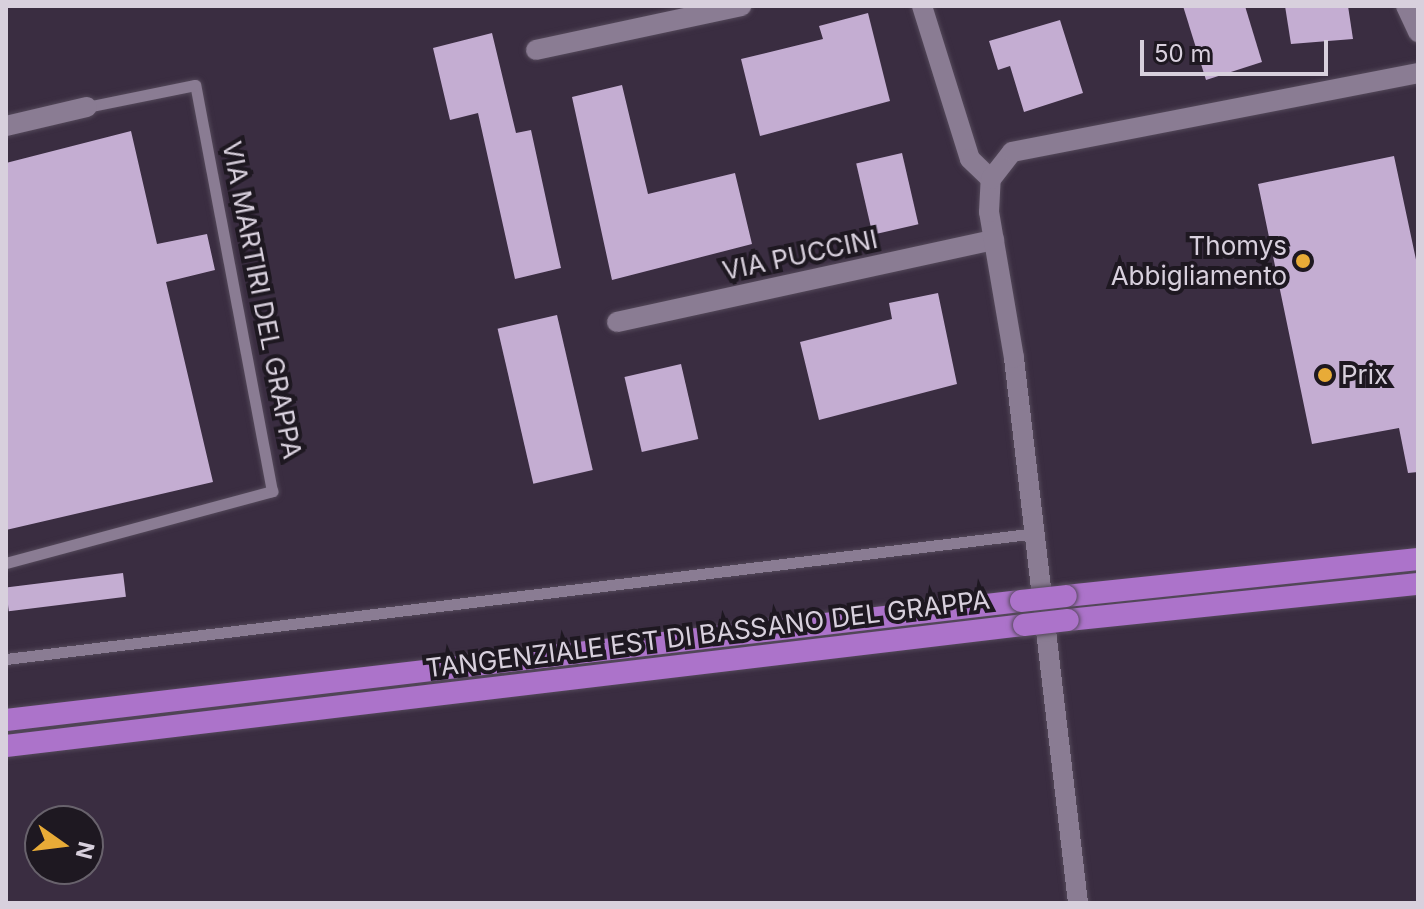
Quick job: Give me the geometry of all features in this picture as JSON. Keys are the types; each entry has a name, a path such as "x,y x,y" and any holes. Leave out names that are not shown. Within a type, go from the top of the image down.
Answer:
{"highway":[{"name":"TANGENZIALE EST DI BASSANO DEL GRAPPA","path":"6,720 1021,601 1418,559"},
{"name":"TANGENZIALE EST DI BASSANO DEL GRAPPA","path":"6,746 1024,625 1418,584"}],"street":[{"path":"536,50 741,6"},
{"path":"922,6 970,159 991,179"},
{"path":"1406,6 1418,32"},
{"path":"1078,903 1036,533 994,240 991,179 1012,152 1418,73"},
{"name":"VIA MARTIRI DEL GRAPPA","path":"6,126 87,107"},
{"name":"VIA PUCCINI","path":"617,322 994,240"}],"lane":[{"name":"VIA MARTIRI DEL GRAPPA","path":"6,563 272,491 195,85 87,107"},
{"path":"6,659 1036,533"}],"building":[{"path":"1183,6 1245,6 1262,62 1206,80"},
{"path":"1285,6 1348,6 1353,39 1291,44"},
{"path":"868,13 890,101 760,136 741,59 823,39 819,26"},
{"path":"1060,20 1083,93 1024,112 1010,66 998,70 989,41"},
{"path":"492,33 516,133 531,130 561,268 515,279 478,113 450,120 433,48"},
{"path":"622,85 648,194 735,173 752,244 612,280 572,97"},
{"path":"131,131 157,244 207,234 215,270 166,282 213,482 6,530 6,163"},
{"path":"902,153 918,224 873,235 856,164"},
{"path":"1394,156 1418,269 1418,472 1408,473 1399,428 1312,444 1258,184"},
{"path":"938,293 957,384 819,420 800,342 892,319 889,303"},
{"path":"557,315 593,470 533,484 498,329"},
{"path":"681,364 698,439 642,452 624,377"},
{"path":"123,573 126,597 9,611 6,587"}],"place":[{"name":"Thomys Abbigliamento","path":"1303,261"},
{"name":"Prix","path":"1325,375"}]}
